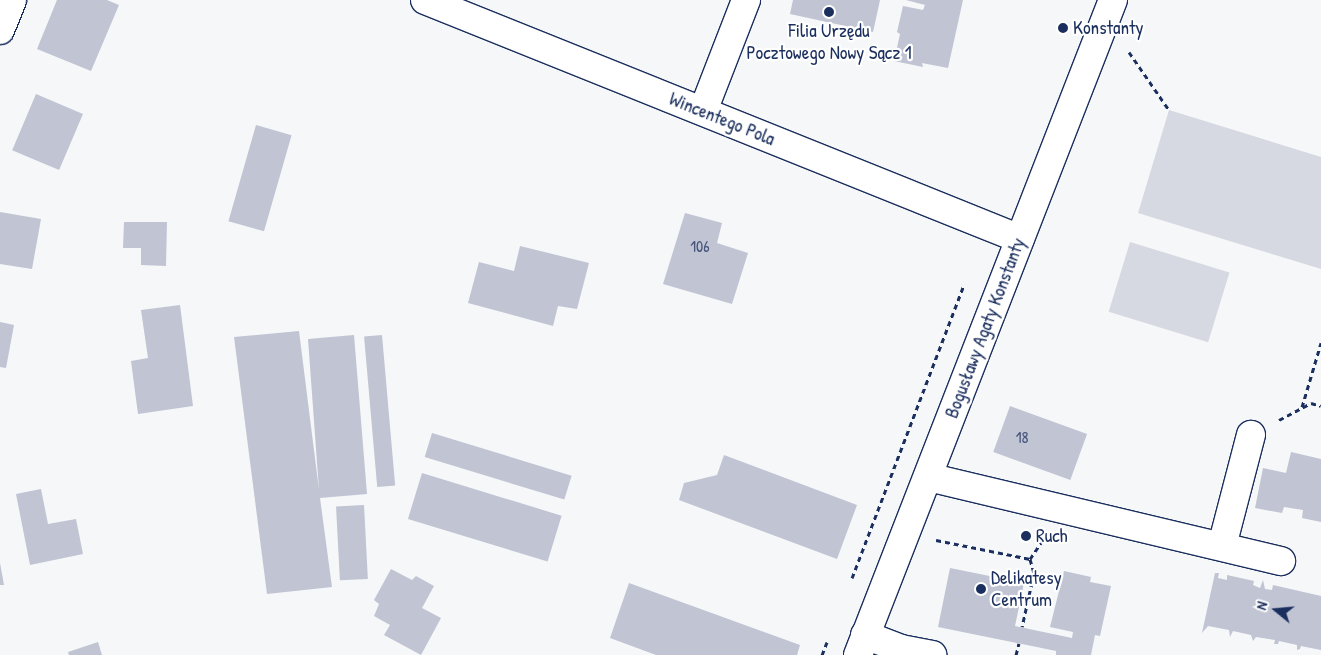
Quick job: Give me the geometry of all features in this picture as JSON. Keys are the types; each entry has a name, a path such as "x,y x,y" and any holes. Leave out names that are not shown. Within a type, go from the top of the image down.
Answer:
{"street":[{"path":"0,30 12,0"},
{"name":"Wincentego Pola","path":"425,0 1020,238"},
{"path":"703,112 746,0"},
{"name":"Bogusławy Agaty Konstanty","path":"862,645 1113,0"},
{"path":"1222,546 1252,435"},
{"path":"928,476 1282,561"},
{"path":"862,645 901,649 932,655"}],"path":[{"path":"1129,52 1169,110"},
{"path":"851,581 964,285"},
{"path":"1302,408 1321,343"},
{"path":"1252,435 1311,403 1321,406"},
{"path":"935,540 1030,559 1034,573 1022,627"},
{"path":"822,655 829,636"},
{"path":"1016,655 1019,643"}],"shaded area":[{"path":"1169,110 1321,157 1321,269 1138,213"},
{"path":"1130,242 1229,272 1208,342 1109,312"}],"building":[{"path":"57,0 107,0 119,5 91,71 37,49"},
{"path":"793,0 880,0 873,32 790,14"},
{"path":"906,0 963,0 948,68 922,63 923,67 894,61 900,34 897,32 903,6 923,10 925,5"},
{"path":"36,94 83,114 59,170 12,150"},
{"path":"256,125 292,135 264,231 228,221"},
{"path":"0,212 41,219 32,269 0,264"},
{"path":"685,213 722,223 717,243 748,253 732,304 663,284"},
{"path":"124,222 167,222 166,266 141,265 141,248 123,248"},
{"path":"520,246 589,263 577,309 558,306 553,326 468,303 479,262 514,271"},
{"path":"180,305 193,406 138,414 131,361 148,358 141,310"},
{"path":"0,322 14,325 6,368 0,367"},
{"path":"299,331 319,490 308,339 354,335 367,494 320,498 332,587 267,594 234,337"},
{"path":"382,335 395,485 377,487 364,337"},
{"path":"1010,406 1087,434 1070,480 993,452"},
{"path":"432,433 572,476 564,500 425,457"},
{"path":"1291,452 1321,459 1321,522 1302,518 1303,510 1284,507 1282,513 1255,508 1263,468 1286,473"},
{"path":"724,455 857,505 837,559 679,500 684,483 717,475"},
{"path":"422,473 562,516 548,562 408,519"},
{"path":"41,489 48,524 76,519 83,554 30,565 16,494"},
{"path":"364,505 368,579 340,580 336,506"},
{"path":"0,563 4,585 0,585"},
{"path":"950,568 1024,583 1015,626 1072,638 1073,632 1050,627 1064,571 1091,577 1090,582 1111,586 1100,636 1095,635 1091,655 1056,655 1056,651 938,627"},
{"path":"391,569 412,580 416,576 434,586 422,608 441,618 421,655 384,635 390,625 374,616 379,604 374,600"},
{"path":"1215,573 1219,573 1218,578 1227,580 1227,575 1254,581 1253,585 1260,588 1263,580 1265,589 1272,590 1273,585 1321,596 1321,650 1301,646 1297,650 1297,645 1279,641 1278,644 1274,644 1275,640 1256,637 1253,641 1251,635 1233,631 1230,637 1229,630 1208,626 1202,633"},
{"path":"629,583 800,645 797,655 656,655 610,638"},
{"path":"98,642 102,655 69,655 68,652"}],"place":[{"name":"Filia Urzędu Pocztowego Nowy Sącz 1","path":"829,12"},
{"name":"Konstanty","path":"1063,28"},
{"name":"Ruch","path":"1026,536"},
{"name":"Delikatesy Centrum","path":"981,589"}]}
